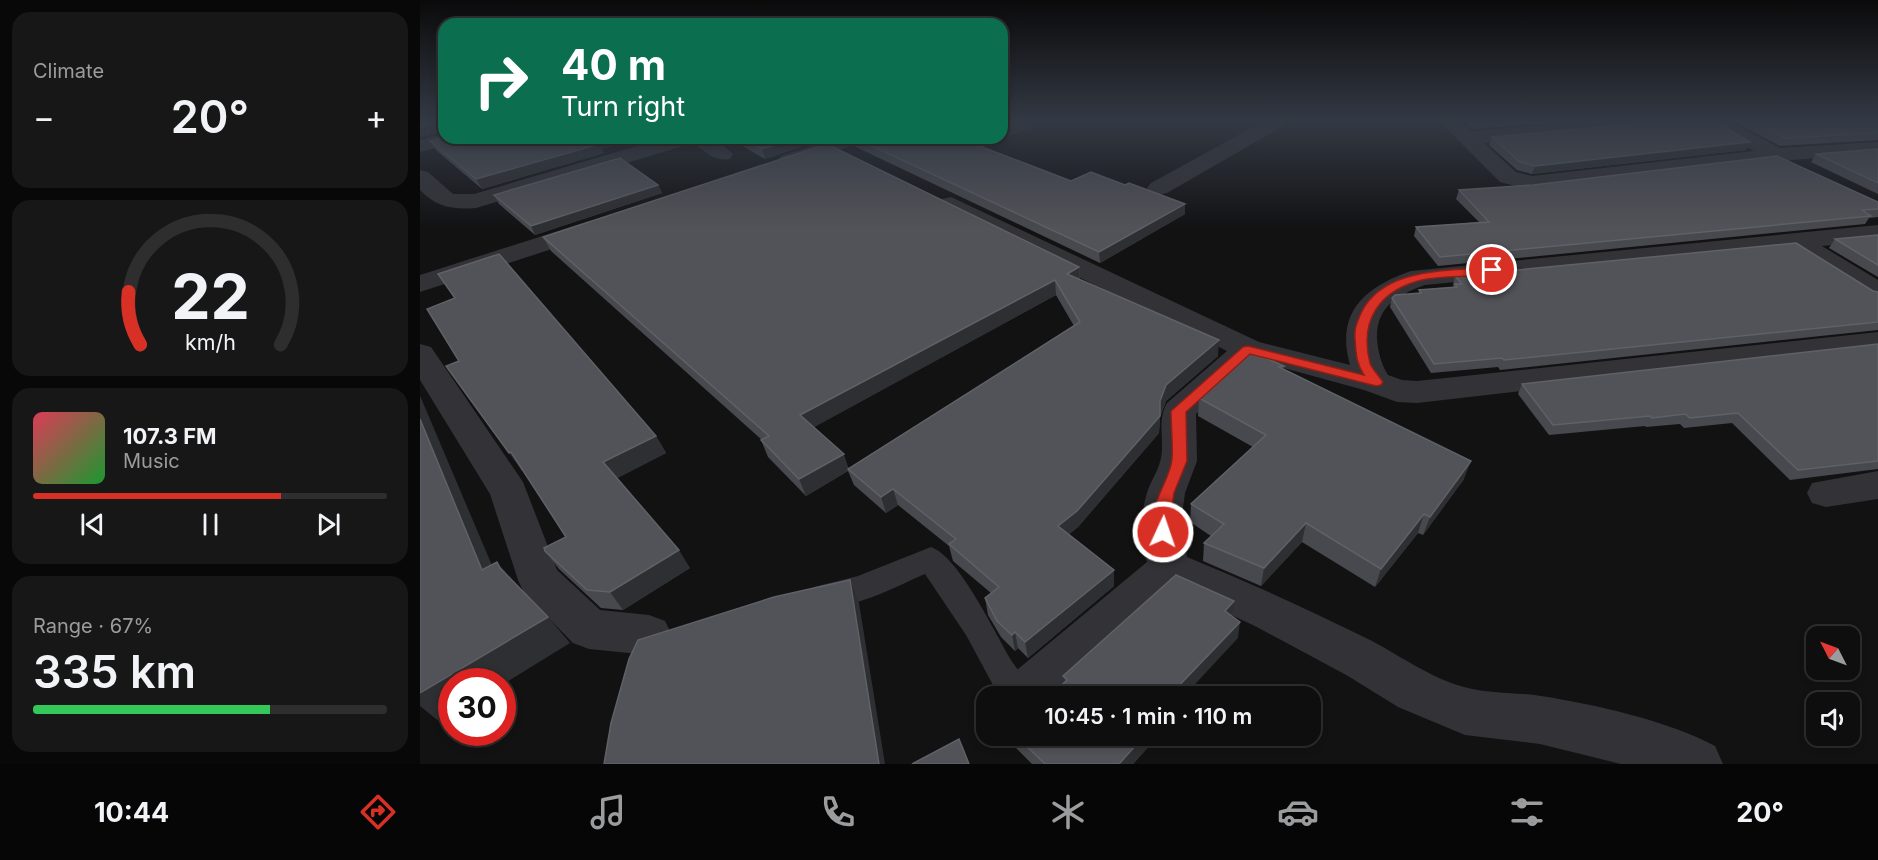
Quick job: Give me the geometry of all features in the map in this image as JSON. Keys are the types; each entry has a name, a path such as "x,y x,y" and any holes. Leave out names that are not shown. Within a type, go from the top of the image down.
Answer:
{"street":[{"path":"420,177 441,199 449,203 461,203 476,201 624,157"},
{"path":"767,169 818,157"},
{"path":"1159,188 1215,157"},
{"path":"1488,157 1509,177 1532,183 1762,157"},
{"path":"1779,157 1817,175"},
{"path":"928,193 1248,350 1376,382 1397,391 1417,392 1878,341"},
{"path":"420,284 613,221"},
{"path":"1376,382 1364,365 1361,328 1372,302 1399,284 1421,277 1878,233"},
{"path":"1797,242 1878,292"},
{"path":"1248,350 1179,411 1179,461 1166,493 1162,515 1164,548 1170,568 1271,612 1365,661 1415,691 1465,711 1540,720 1601,733 1686,758 1697,764"},
{"path":"420,354 509,492 539,580 589,629 656,642"},
{"path":"1826,493 1878,485"},
{"path":"1034,686 1170,568"}],"lane":[{"path":"803,601 861,588 931,559 978,627 991,656 1010,686"}],"building":[{"path":"449,157 555,157 476,179"},
{"path":"788,157 853,157 1079,267 1067,274 1219,340 1166,385 1160,401 1160,416 1077,511 1058,526 1114,570 1025,642 1015,632 1012,635 997,621 985,598 999,587 949,544 956,539 893,489 881,497 848,469 1080,322 1055,280 800,415 844,454 799,479 761,440 769,436 543,237"},
{"path":"895,157 1007,157 1071,181 1091,172 1125,185 1129,183 1185,204 1099,252"},
{"path":"1514,157 1619,157 1535,166 1520,162"},
{"path":"1778,157 1878,202 1878,209 1862,210 1871,216 1440,257 1416,227 1489,222 1459,190 1533,185"},
{"path":"1822,157 1878,157 1878,183"},
{"path":"620,158 658,185 531,226 494,195"},
{"path":"1878,235 1878,265 1835,239"},
{"path":"1796,243 1878,292 1878,322 1504,360 1502,358 1434,364 1392,298 1395,295 1421,293 1419,290 1457,287 1455,284 1462,284 1455,276"},
{"path":"499,254 656,436 603,462 679,550 610,592 587,590 545,551 544,548 566,537 511,452 509,453 446,366 459,361 427,309 455,298 438,274"},
{"path":"1878,344 1878,461 1798,470 1738,413 1690,418 1685,414 1652,418 1650,416 1553,425 1522,384"},
{"path":"1250,351 1471,461 1430,517 1424,514 1381,569 1306,523 1264,568 1204,543 1224,524 1191,504 1266,435 1199,398"},
{"path":"420,419 482,570 497,562 500,568 548,617 462,668 438,668 438,682 420,693"},
{"path":"1176,575 1234,601 1225,611 1240,622 1179,686 1061,686 1067,680 1063,676"},
{"path":"850,580 879,764 604,764 611,723 629,659 638,640 774,597"},
{"path":"959,739 969,764 912,764"},
{"path":"1026,746 1135,746 1119,764 1045,764"}],"route":[{"path":"1163,532 1162,515 1166,493 1179,461 1179,411 1248,350 1376,382 1364,365 1361,328 1372,302 1399,284 1421,277 1492,270"}]}
